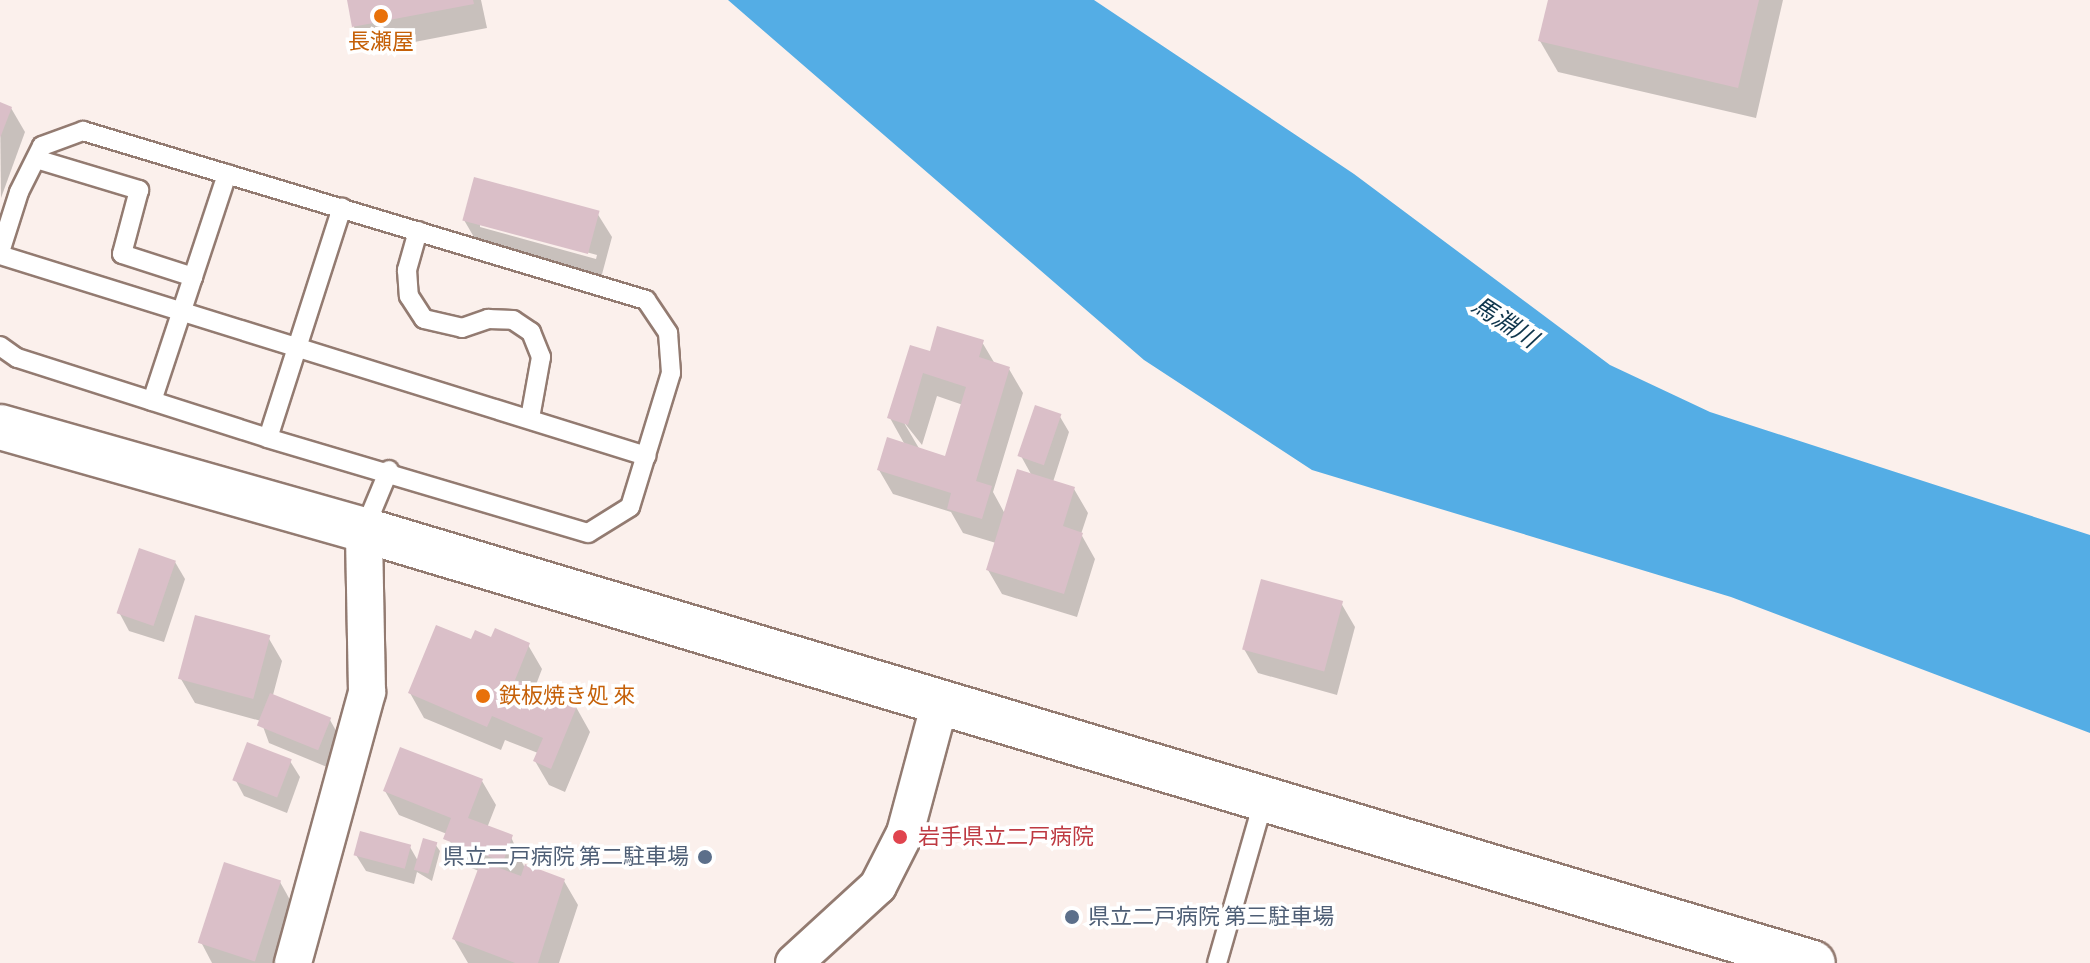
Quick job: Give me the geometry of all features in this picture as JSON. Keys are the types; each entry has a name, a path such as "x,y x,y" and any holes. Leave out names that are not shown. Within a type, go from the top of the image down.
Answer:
{"street":[{"path":"0,427 364,530 1263,803 1813,963"},
{"path":"293,963 367,692 364,530"},
{"path":"794,963 878,886 905,833 939,706"}],"lane":[{"path":"0,346 17,358 268,438 389,470 588,533 630,507 646,456 671,373 668,333 646,300 83,131 42,146 0,254 646,456"},
{"path":"36,159 139,190 122,254 193,277"},
{"path":"152,401 227,174"},
{"path":"268,438 342,208"},
{"path":"418,231 407,270 409,296 424,319 462,328 488,319 513,320 531,332 541,357 530,418"},
{"path":"364,530 389,470"},
{"path":"1217,963 1263,803"}],"water":[{"name":"馬淵川","path":"728,0 1094,0 1354,174 1610,365 1710,412 2090,535 2090,733 1731,597 1312,470 1144,360"}],"building":[{"name":"長瀬屋","path":"347,0 473,0 474,4 352,27"},
{"path":"1548,0 1759,0 1738,88 1538,41"},
{"path":"0,102 12,107 0,138"},
{"path":"474,177 600,211 588,254 462,220"},
{"path":"937,326 984,340 979,357 1010,367 976,481 992,486 982,519 947,509 951,493 877,470 887,437 945,456 966,387 923,373 908,425 887,418 910,345 930,351"},
{"path":"1035,405 1061,414 1044,465 1017,456"},
{"path":"1017,469 1075,487 1063,526 1083,533 1064,594 986,570"},
{"path":"139,548 176,561 153,626 117,613"},
{"path":"1261,579 1343,601 1324,672 1242,650"},
{"path":"195,615 270,635 253,699 178,679"},
{"name":"鉄板焼き処 來","path":"436,625 471,639 475,630 491,637 495,628 530,643 515,680 577,706 551,769 533,761 543,738 492,716 487,727 408,693"},
{"path":"270,693 331,718 318,750 257,725"},
{"path":"247,742 292,759 277,797 232,780"},
{"path":"400,747 483,779 468,818 513,835 503,862 443,839 451,818 383,791"},
{"path":"360,831 411,845 405,869 354,855"},
{"path":"423,838 437,842 428,874 414,870"},
{"path":"481,861 521,876 525,864 565,879 538,963 515,963 452,939"},
{"path":"224,862 281,881 255,961 198,943"}],"place":[{"name":"長瀬屋","path":"381,16"},
{"name":"鉄板焼き処 來","path":"483,696"},
{"name":"岩手県立二戸病院","path":"900,837"},
{"name":"県立二戸病院 第二駐車場","path":"705,857"},
{"name":"県立二戸病院 第三駐車場","path":"1072,917"}]}
